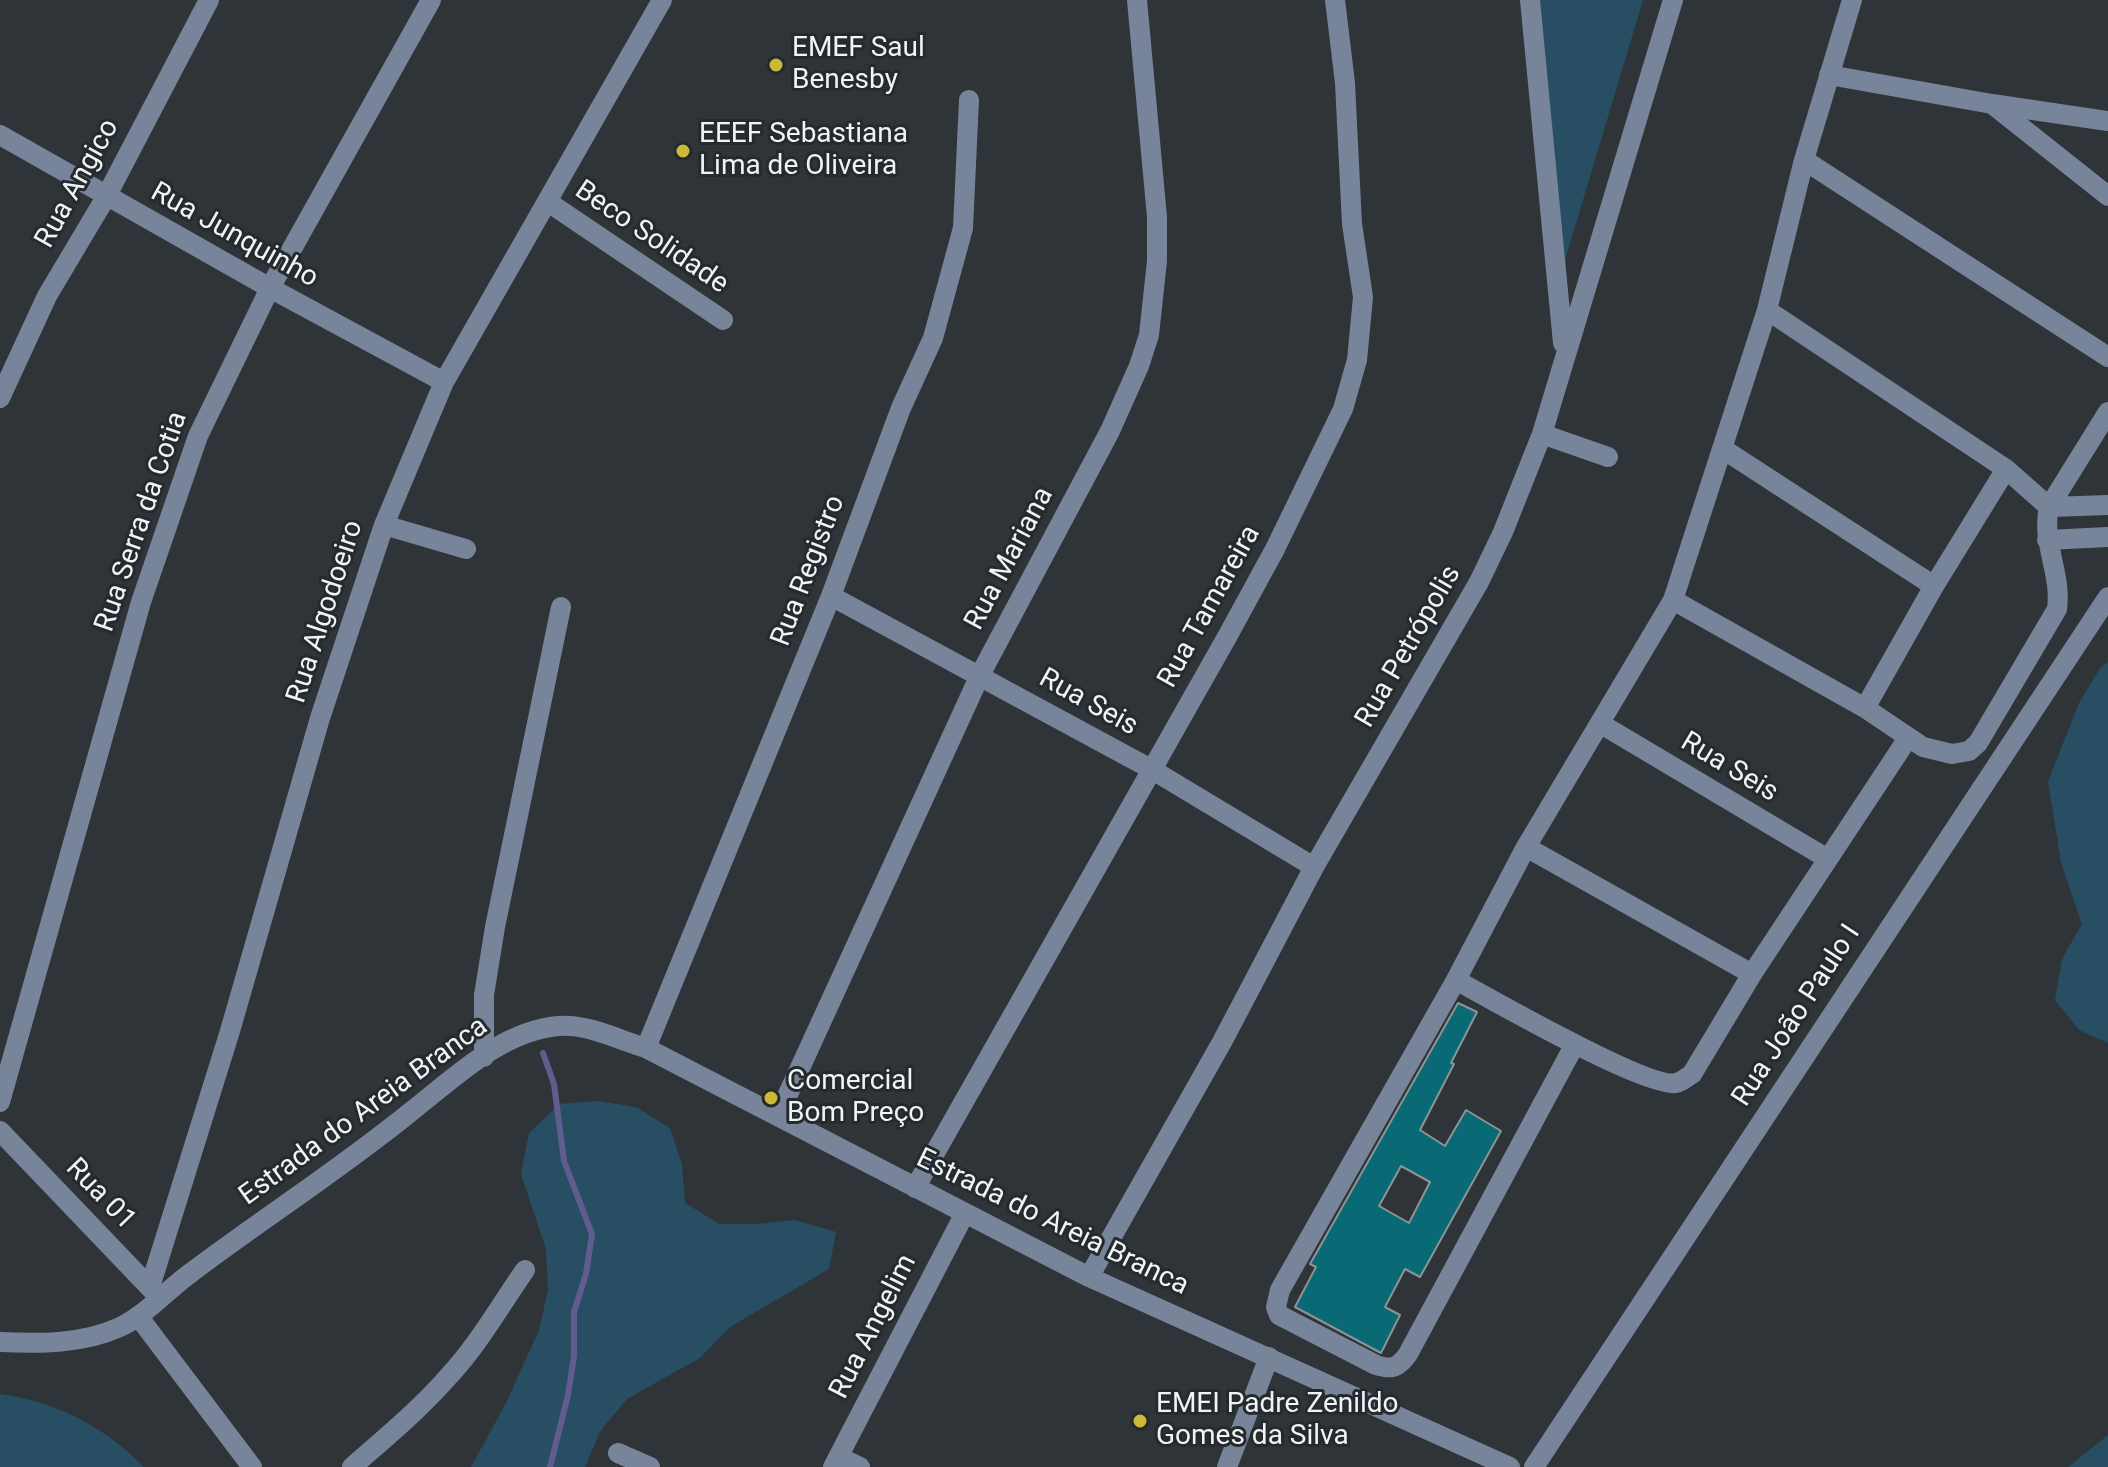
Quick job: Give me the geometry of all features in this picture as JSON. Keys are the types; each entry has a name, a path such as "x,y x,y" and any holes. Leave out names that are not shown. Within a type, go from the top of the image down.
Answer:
{"street":[{"name":"Rua Angico","path":"0,398 47,296 106,197 209,0"},
{"name":"Rua Serra da Cotia","path":"0,1102 141,602 198,436 270,288 431,0"},
{"name":"Rua Algodoeiro","path":"155,1292 324,704 384,525 444,382 662,0"},
{"name":"Rua Mariana","path":"778,1116 980,675 1110,431 1135,378 1149,335 1157,261 1157,217 1137,0"},
{"name":"Rua Tamareira","path":"915,1188 1281,536 1343,409 1357,360 1363,297 1352,224 1345,83 1335,0"},
{"path":"1530,0 1553,213 1564,359"},
{"name":"Rua Petrópolis","path":"1089,1277 1222,1042 1314,867 1479,582 1503,532 1542,434 1673,0"},
{"path":"1575,1044 1408,1354 1395,1368 1376,1365 1279,1315 1276,1307 1280,1290 1456,980 1526,847 1673,600 1767,310 1804,160 1852,0"},
{"path":"1829,75 2108,121"},
{"name":"Rua Registro","path":"646,1048 831,596 901,408 933,338 963,228 969,100"},
{"path":"1992,104 2108,196"},
{"name":"Rua Junquinho","path":"0,135 106,197 444,382"},
{"path":"1804,160 2108,357"},
{"name":"Beco Solidade","path":"548,202 723,320"},
{"path":"1767,310 2006,469 2049,507 2108,505"},
{"path":"1673,600 1865,708 1932,751 1946,754 1966,752 1978,743 2057,609 2059,592 2047,540 2049,507 2108,412"},
{"path":"1542,434 1608,457"},
{"path":"1723,449 1934,586"},
{"path":"1865,708 1934,586 2006,469"},
{"path":"384,525 466,549"},
{"path":"2047,540 2108,537"},
{"name":"Rua Seis","path":"831,596 1151,769 1314,867"},
{"name":"Rua João Paulo I","path":"1534,1467 2108,597"},
{"path":"484,1057 484,995 495,927 561,607"},
{"name":"Rua Seis","path":"1601,724 1828,859"},
{"path":"1456,980 1575,1044 1647,1077 1676,1083 1692,1074 1752,974 1908,738"},
{"path":"1526,847 1752,974"},
{"name":"Estrada do Areia Branca","path":"0,1342 69,1341 120,1327 138,1316 155,1292 356,1156 484,1057 516,1035 559,1025 580,1027 646,1048 1089,1277 1510,1467"},
{"name":"Rua 01","path":"0,1131 155,1292"},
{"name":"Rua Angelim","path":"836,1462 965,1213"},
{"path":"352,1467 450,1375 478,1340 525,1270"},
{"path":"138,1316 252,1467"},
{"path":"1227,1467 1269,1357"},
{"path":"618,1453 650,1467"},
{"path":"836,1462 860,1467"}],"shaded area":[{"path":"1533,0 1643,0 1550,310"},
{"path":"2108,662 2108,1043 2079,1030 2055,1000 2062,959 2082,924 2061,863 2048,781 2079,703 2100,668"},
{"path":"598,1101 636,1107 670,1128 682,1164 685,1203 719,1224 795,1220 836,1232 829,1269 730,1327 700,1358 627,1399 601,1430 585,1467 471,1467 506,1403 539,1330 548,1290 546,1249 521,1174 529,1133 559,1104"},
{"path":"0,1394 40,1403 78,1418 113,1440 144,1467 0,1467"},
{"path":"2108,1435 2108,1467 2068,1467"}],"building":[{"path":"1458,1003 1477,1012 1420,1130 1445,1146 1466,1110 1501,1131 1420,1277 1405,1269 1385,1307 1400,1315 1381,1353 1295,1307 1316,1267 1310,1264","holes":["1401,1166 1430,1182 1409,1223 1379,1206"]}],"waterway":[{"path":"543,1053 554,1084 564,1161 592,1234 586,1274 574,1312 574,1356 568,1395 550,1467"}],"place":[{"name":"EMEF Saul Benesby","path":"776,65"},
{"name":"EEEF Sebastiana Lima de Oliveira","path":"683,151"},
{"name":"Comercial Bom Preço","path":"771,1098"},
{"name":"EMEI Padre Zenildo Gomes da Silva","path":"1140,1421"}]}
